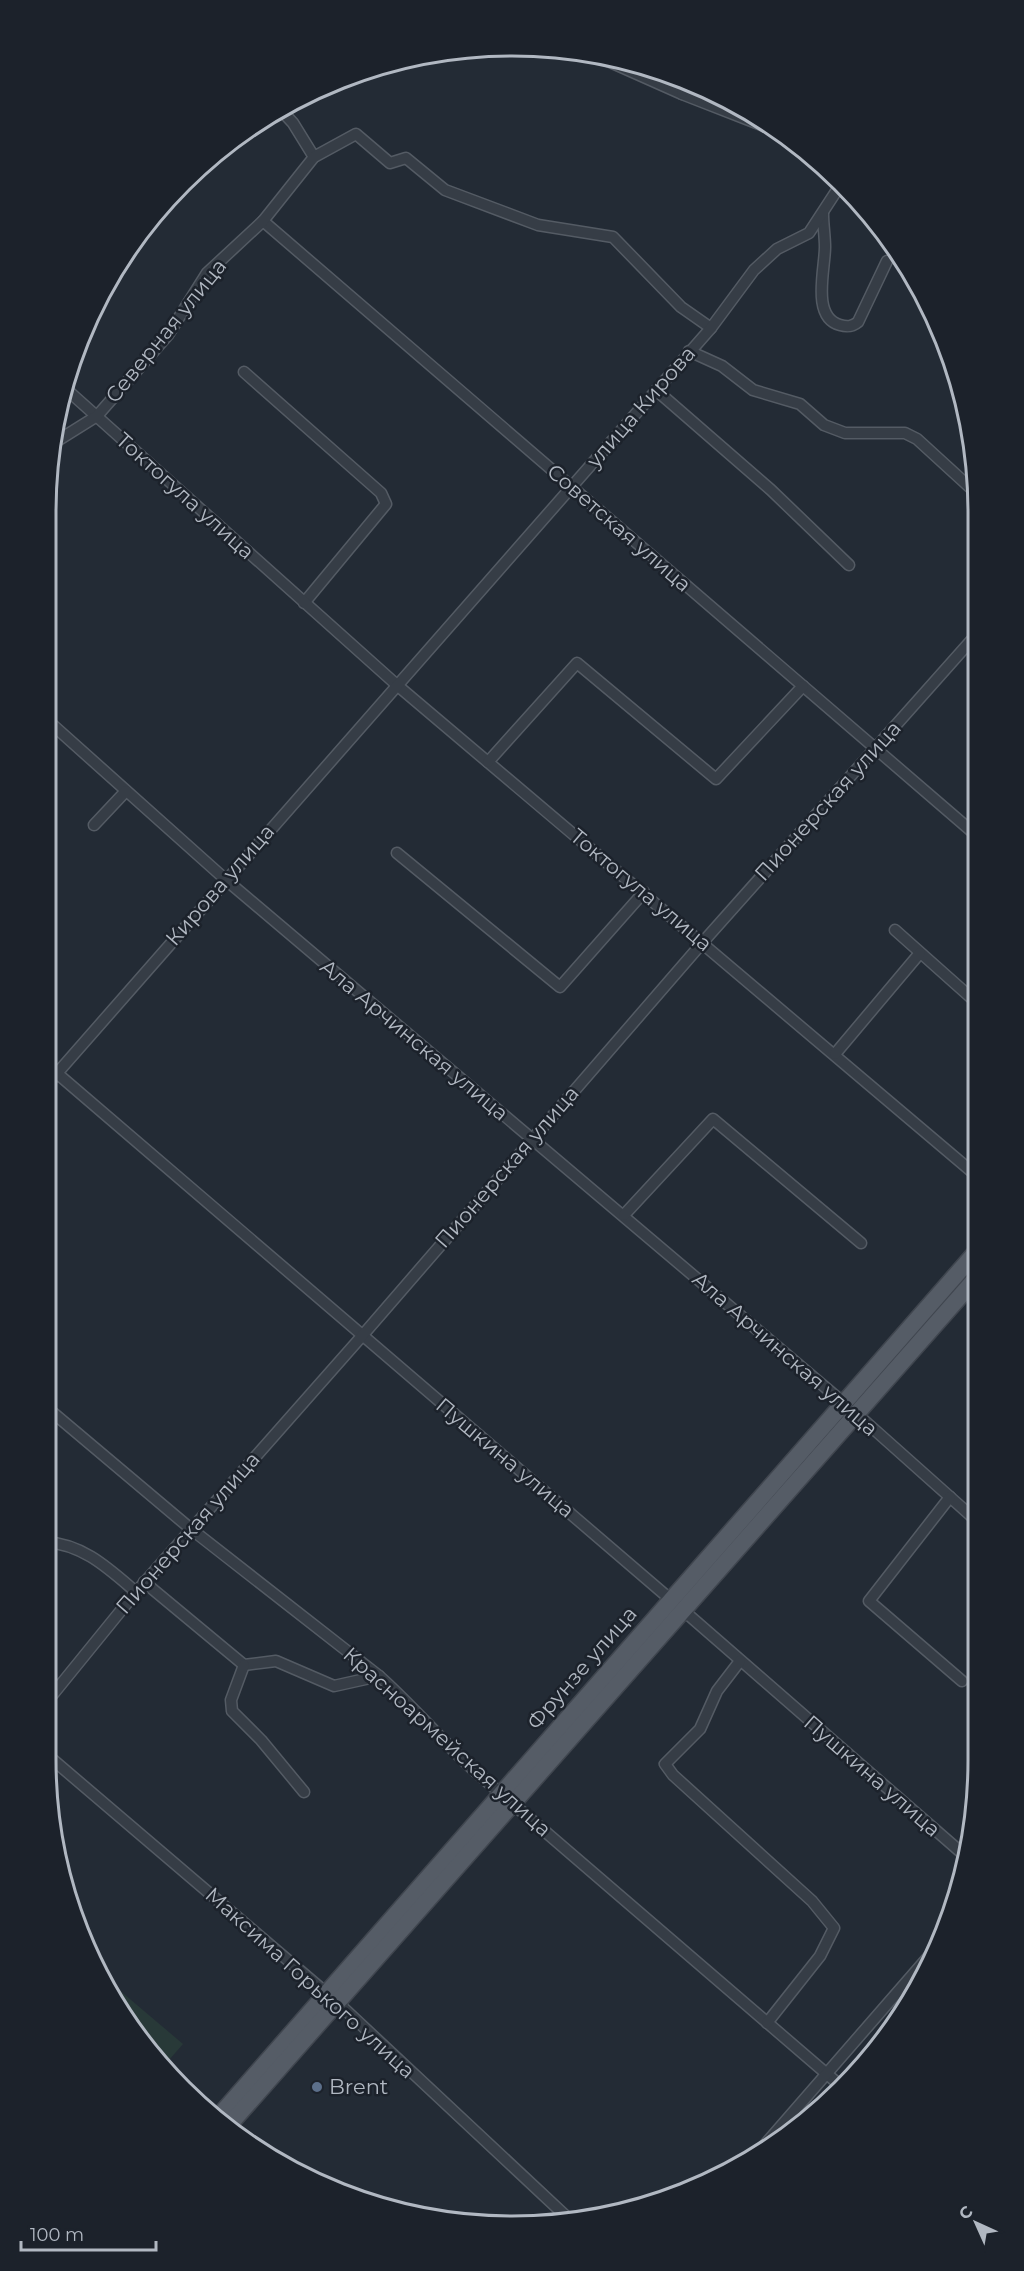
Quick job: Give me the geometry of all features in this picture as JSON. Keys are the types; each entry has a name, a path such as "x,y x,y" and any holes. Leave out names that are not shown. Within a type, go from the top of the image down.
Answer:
{"main road":[{"name":"Фрунзе улица","path":"233,2120 332,1999 678,1605 844,1404 968,1261"},
{"name":"Фрунзе улица","path":"678,1605 858,1415 968,1288"},
{"name":"Фрунзе улица","path":"223,2112 332,1999"}],"street":[{"path":"631,71 737,116"},
{"path":"682,88 682,94"},
{"path":"286,116 293,123 314,157 356,134 390,163 406,158 445,190 538,225 613,237 681,307 711,328"},
{"name":"Северная улица","path":"61,438 96,416 168,335 207,273 263,221 314,157"},
{"name":"улица Кирова","path":"398,686 711,328 754,270 777,249 809,233 837,191"},
{"path":"823,214 825,248 823,305 829,318 836,324 851,326 858,322 887,261"},
{"name":"Советская улица","path":"263,221 968,828"},
{"path":"689,351 722,366 753,390 800,404 824,425 845,433 905,433 917,439 968,486"},
{"path":"244,372 381,493 386,504 304,603"},
{"path":"656,390 771,490 849,565"},
{"name":"Токтогула улица","path":"71,394 398,686 968,1168"},
{"name":"Пионерская улица","path":"56,1690 144,1582 362,1336 531,1138 968,643"},
{"path":"488,762 577,663 716,779 803,686"},
{"name":"Кирова улица","path":"57,1073 225,879 398,686"},
{"name":"Ала Арчинская улица","path":"56,728 225,879 624,1215 858,1415 968,1513"},
{"path":"94,825 126,791"},
{"path":"397,853 560,987 644,892"},
{"path":"895,930 968,995"},
{"path":"835,1054 920,953"},
{"name":"Пушкина улица","path":"57,1073 678,1605 959,1851"},
{"path":"624,1215 713,1119 861,1243"},
{"name":"Красноармейская улица","path":"56,1415 191,1529 406,1699 451,1749 836,2081"},
{"path":"950,1497 869,1601 962,1681"},
{"path":"56,1543 66,1543 100,1561 136,1592"},
{"path":"144,1582 244,1665 276,1661 334,1686 379,1676"},
{"path":"740,1661 717,1691 699,1729 665,1764 673,1775 812,1901 834,1928 820,1956 767,2023"},
{"path":"244,1665 231,1700 232,1712 261,1740 304,1792"},
{"name":"Максима Горького улица","path":"56,1762 332,1999 562,2213"},
{"path":"779,2129 914,1973"}],"shaded area":[{"path":"118,1989 183,2044 169,2060 132,2013"}],"place":[{"name":"Brent","path":"317,2087"}]}
